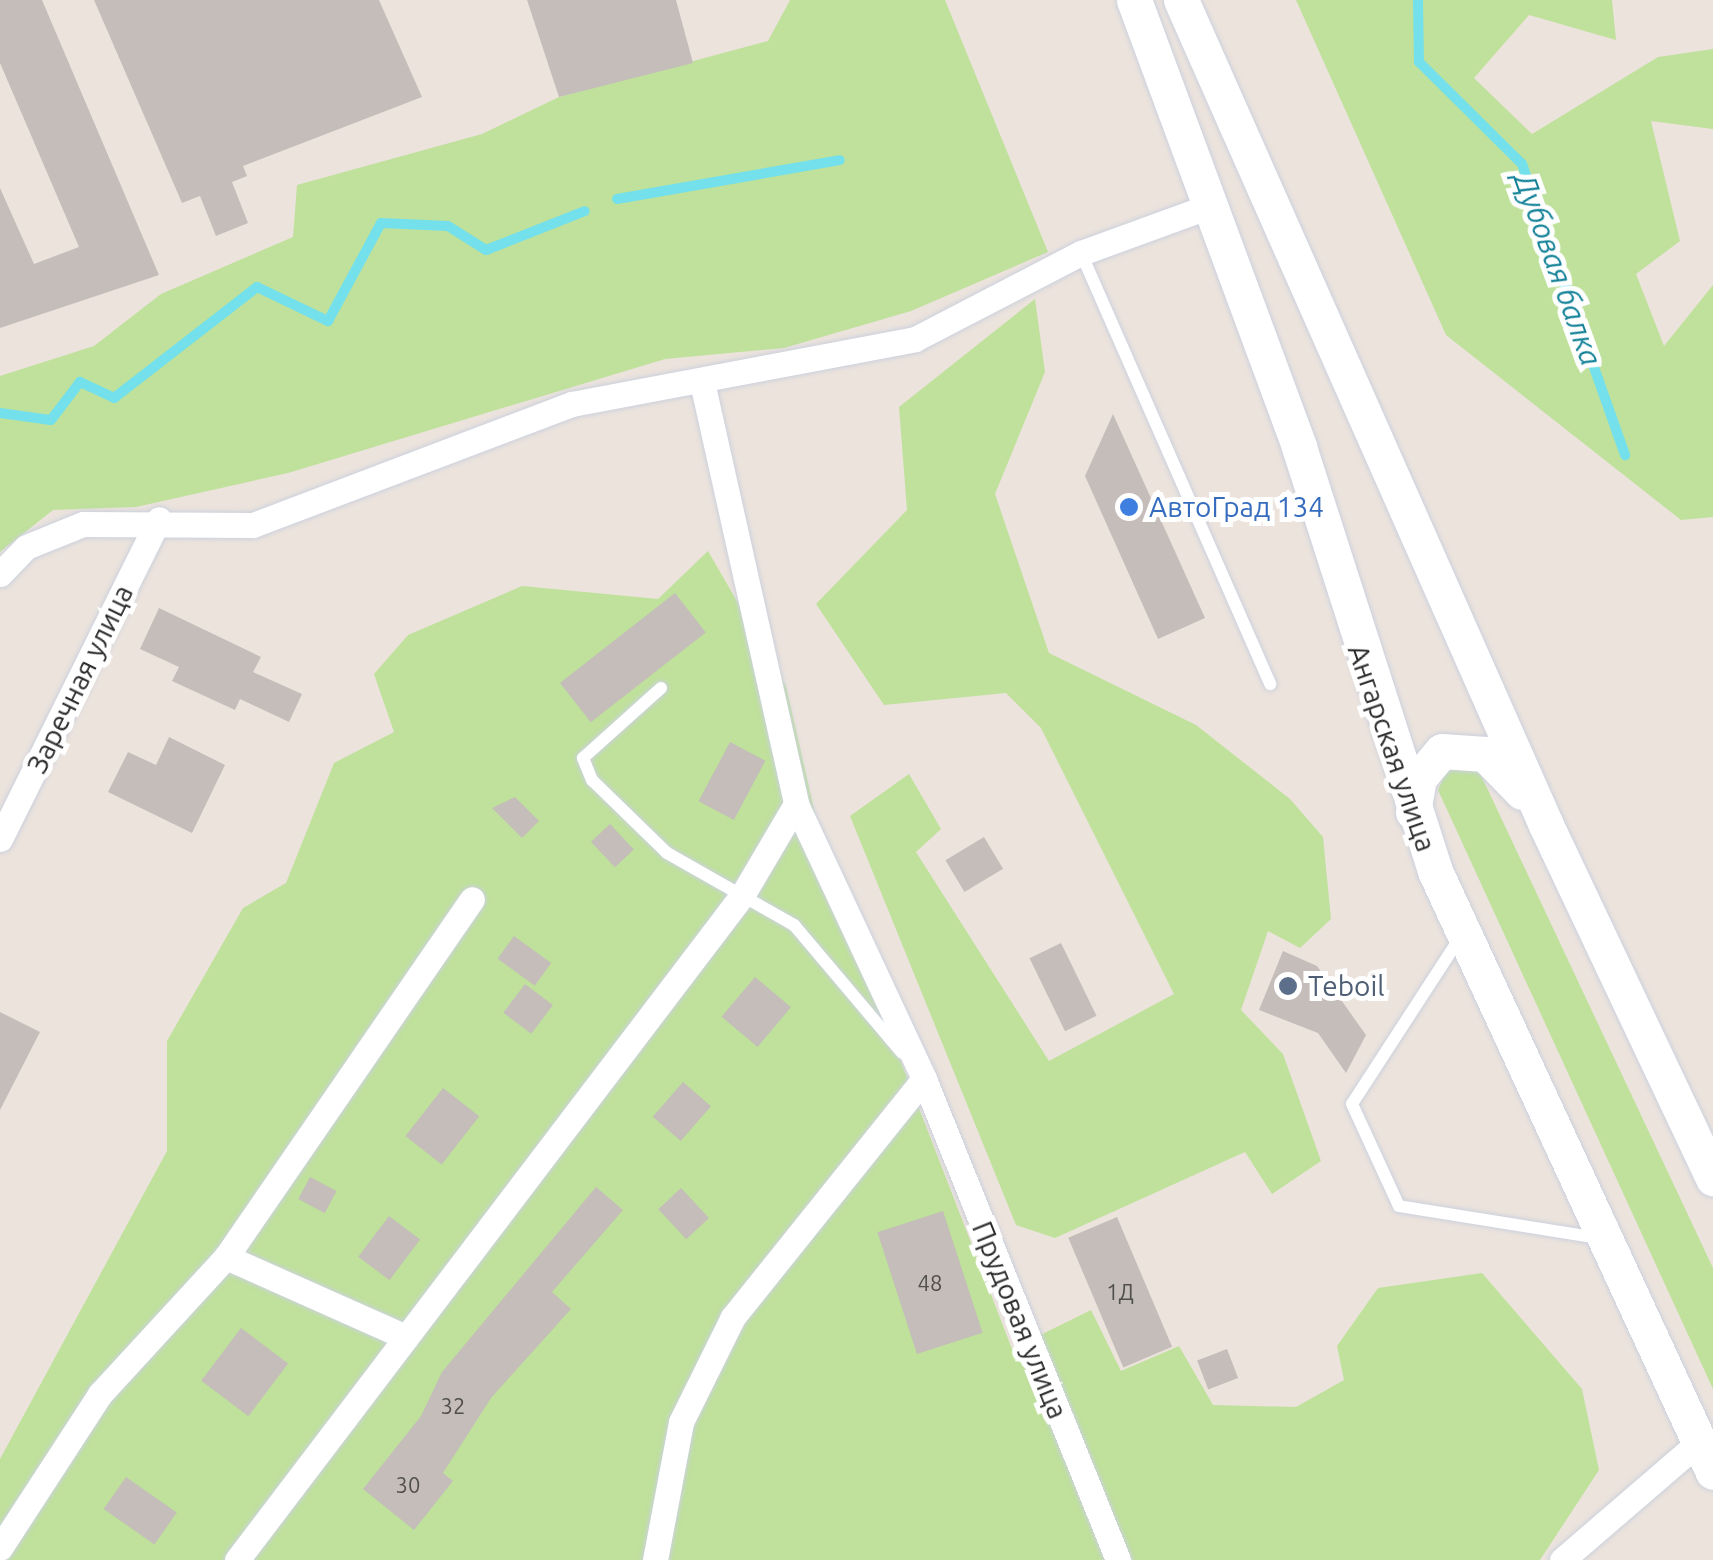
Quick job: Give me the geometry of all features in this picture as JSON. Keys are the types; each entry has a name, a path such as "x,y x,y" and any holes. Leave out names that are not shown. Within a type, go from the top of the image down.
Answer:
{"main road":[{"name":"Ангарская улица","path":"1134,0 1299,447 1413,814 1462,934 1706,1457"},
{"path":"1181,0 1546,825 1713,1178"},
{"path":"1413,814 1429,760 1457,750 1500,763 1546,825"}],"street":[{"path":"0,574 52,534 159,519 253,525 572,404 915,339 1081,252 1210,206"},
{"name":"Прудовая улица","path":"702,382 796,804 924,1079 1118,1560"},
{"name":"Заречная улица","path":"0,839 159,519"},
{"path":"236,1560 743,894 796,804"},
{"path":"0,1548 100,1394 226,1257 472,898"},
{"path":"655,1560 681,1422 733,1317 924,1079"},
{"path":"226,1257 406,1337"},
{"path":"1562,1560 1706,1457"}],"lane":[{"path":"1081,252 1270,684"},
{"path":"661,688 582,758 592,780 667,853 794,925 924,1079"},
{"path":"1462,934 1352,1104 1399,1206 1607,1239"}],"green space":[{"path":"790,0 945,0 1048,252 911,311 784,348 665,359 288,473 136,507 53,510 0,552 0,376 94,346 161,294 293,237 297,185 482,134 559,97 768,41"},
{"path":"1296,0 1612,0 1616,40 1529,15 1474,78 1532,134 1658,57 1713,49 1713,129 1651,121 1680,241 1636,274 1664,346 1713,285 1713,517 1681,520 1446,335"},
{"path":"1035,299 1045,372 995,494 1049,653 1196,725 1290,799 1323,837 1331,919 1300,948 1268,931 1241,1010 1283,1054 1321,1161 1272,1194 1245,1152 1055,1238 1016,1225 850,816 909,774 941,829 916,852 1049,1061 1174,994 1041,728 1006,693 884,705 816,604 907,510 899,407"},
{"path":"708,551 786,686 829,875 1012,1349 1091,1310 1121,1371 1179,1346 1213,1405 1296,1407 1344,1380 1337,1346 1378,1288 1482,1273 1582,1389 1599,1470 1540,1560 0,1560 0,1459 167,1151 167,1041 243,908 286,883 334,763 394,732 374,674 408,635 522,586 658,599"},
{"path":"1450,761 1479,771 1713,1268 1713,1389 1438,790"}],"building":[{"path":"0,0 42,0 159,275 0,328 0,188 34,264 79,247 0,63"},
{"path":"94,0 379,0 422,97 243,166 247,176 232,182 248,223 216,236 200,196 182,203"},
{"path":"527,0 676,0 693,63 559,97"},
{"path":"1113,414 1205,618 1158,639 1085,476"},
{"path":"675,593 706,632 591,722 560,683"},
{"path":"159,608 261,657 253,672 302,694 289,722 240,699 235,710 172,681 179,667 140,649"},
{"path":"169,737 225,765 192,833 108,792 128,752 156,765"},
{"path":"730,742 765,761 734,820 699,801"},
{"path":"515,797 539,821 522,838 492,808"},
{"path":"610,824 634,850 615,867 591,842"},
{"path":"984,837 1003,869 964,892 945,860"},
{"path":"514,936 551,963 535,986 498,959"},
{"path":"1061,943 1097,1016 1065,1031 1030,958"},
{"path":"1283,951 1317,966 1366,1035 1346,1073 1318,1033 1259,1010"},
{"path":"755,977 791,1007 758,1047 722,1017"},
{"path":"525,984 553,1005 531,1034 503,1013"},
{"path":"0,1012 40,1032 0,1110"},
{"path":"683,1082 711,1106 681,1141 653,1117"},
{"path":"443,1088 479,1116 442,1164 405,1136"},
{"path":"310,1177 336,1191 325,1213 298,1199"},
{"path":"596,1187 623,1210 552,1292 571,1309 491,1398 443,1473 453,1481 414,1530 363,1489 421,1416 442,1372"},
{"path":"681,1188 709,1218 686,1239 658,1209"},
{"path":"943,1211 983,1333 917,1354 877,1232"},
{"path":"389,1216 420,1239 389,1280 358,1257"},
{"path":"1117,1217 1172,1347 1123,1367 1068,1238"},
{"path":"241,1328 288,1364 248,1416 201,1381"},
{"path":"1227,1349 1238,1378 1208,1389 1197,1360"},
{"path":"126,1477 177,1513 154,1545 104,1509"}],"waterway":[{"name":"Дубовая балка","path":"1418,0 1419,62 1522,164 1625,455"},
{"path":"617,199 840,160"},
{"path":"0,413 51,420 80,382 114,398 257,287 328,321 381,223 448,226 486,250 585,211"}],"place":[{"name":"АвтоГрад 134","path":"1129,507"},
{"name":"Teboil","path":"1288,986"}]}
